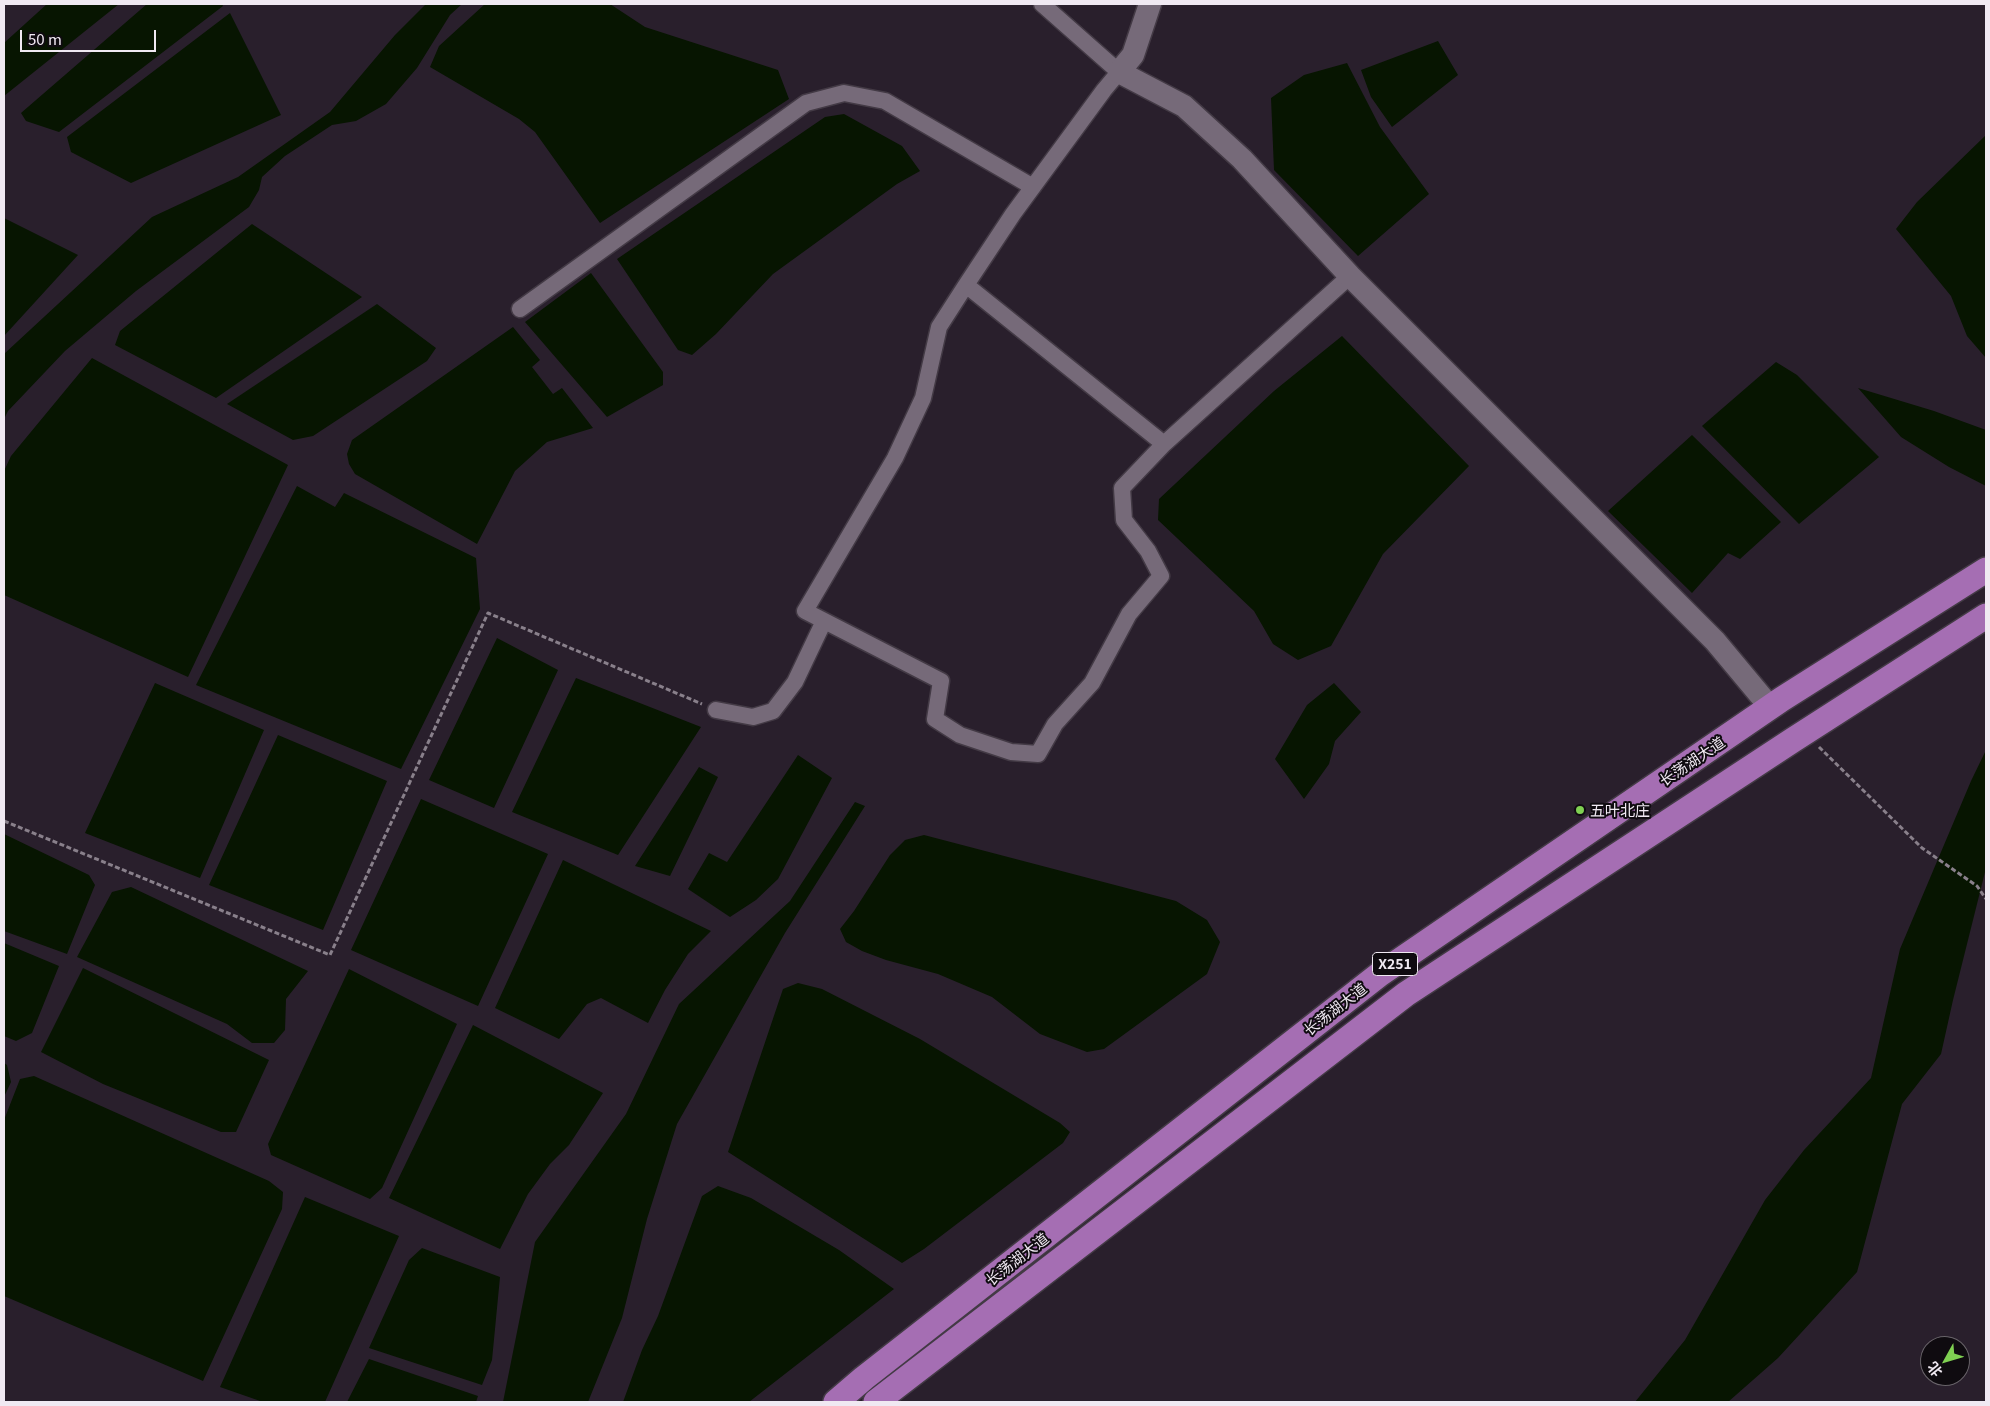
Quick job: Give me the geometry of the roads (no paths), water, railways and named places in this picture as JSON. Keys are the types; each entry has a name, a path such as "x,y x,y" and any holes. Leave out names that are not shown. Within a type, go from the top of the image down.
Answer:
{"main road":[{"name":"长荡湖大道","path":"836,1402 864,1378 1380,974 1770,707 1986,570"},
{"name":"长荡湖大道","path":"876,1402 1406,994 1986,616"}],"street":[{"path":"1042,4 1119,72 1184,106 1242,159 1350,276 1715,641 1770,707"},
{"path":"1150,4 1133,55 1104,90 1033,187 939,327 923,398 895,458 805,611 941,681 935,719 960,735 1011,752 1038,754 1055,724 1092,683 1129,614 1161,576 1148,552 1124,520 1122,488 1164,444 1350,276"},
{"path":"520,309 806,103 844,93 884,101 1033,187"},
{"path":"966,285 1164,444"},
{"path":"716,710 753,717 773,711 795,682 824,620"}],"place":[{"name":"五叶北庄","path":"1580,810"}]}
